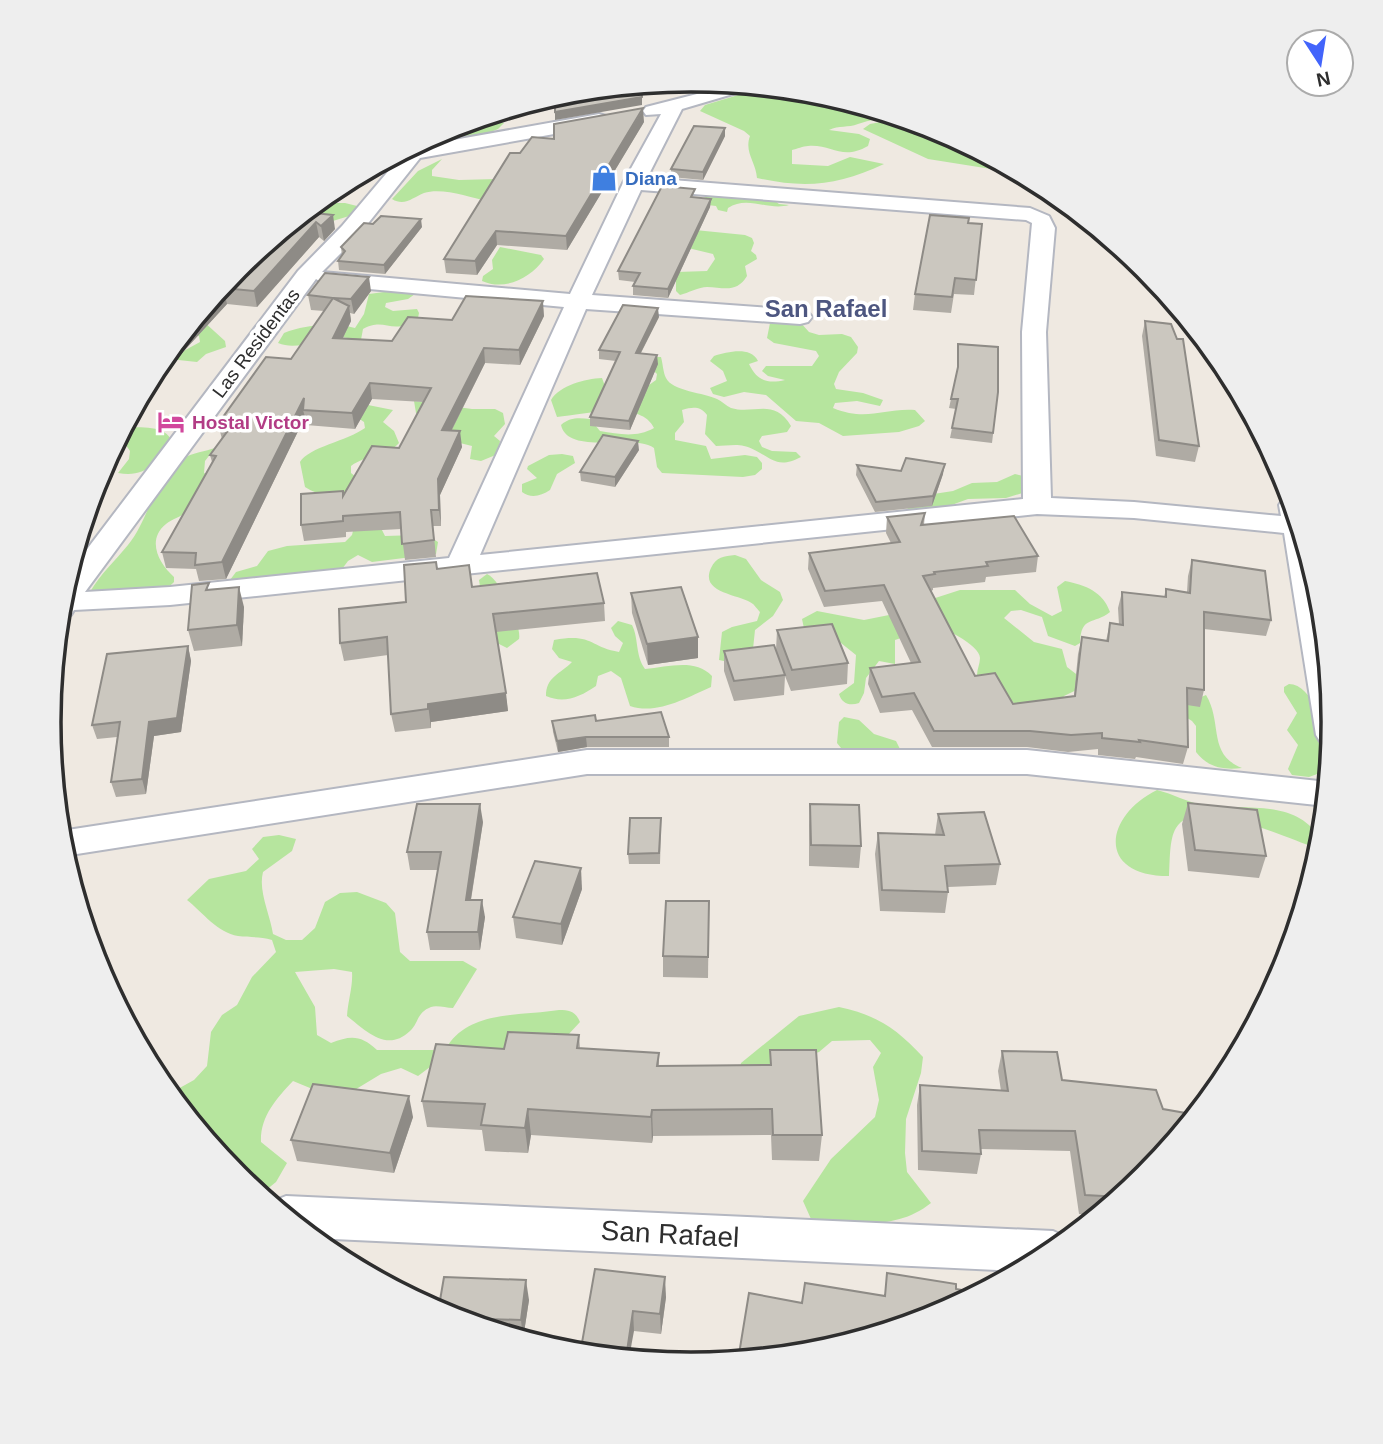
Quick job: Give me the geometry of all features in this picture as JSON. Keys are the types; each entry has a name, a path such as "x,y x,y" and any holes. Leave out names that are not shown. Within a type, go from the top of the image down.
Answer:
{"street":[{"path":"433,148 517,128 674,107 724,93"},
{"path":"462,564 576,301 633,183 674,107"},
{"name":"Las Residentas","path":"77,582 306,276 350,231 395,166"},
{"path":"633,183 1030,214 1042,220 1044,228 1034,332 1037,506"},
{"path":"306,276 576,301 800,317"},
{"path":"72,603 170,596 1037,506 1287,518"},
{"path":"73,842 587,762 1027,762 1317,793"},
{"name":"San Rafael","path":"302,1217 1034,1251"}],"green space":[{"path":"742,94 814,104 875,119 829,130 859,134 870,139 868,146 844,152 804,146 792,150 792,164 828,166 850,157 884,164 852,177 822,183 791,183 757,178 748,147 750,136 700,111 705,105"},
{"path":"883,122 894,125 994,169 928,159 863,129 870,124"},
{"path":"504,123 486,134 450,140 489,125"},
{"path":"442,159 432,170 432,176 459,180 497,179 487,201 439,191 424,193 405,202 392,199 418,171"},
{"path":"712,195 770,197 779,204 789,205 743,203 735,204 728,208 727,212 718,210 716,206 699,204 697,200"},
{"path":"334,203 361,207 359,213 323,224 306,224 317,217"},
{"path":"695,230 752,238 754,243 751,251 757,259 745,266 747,276 743,282 734,287 704,287 680,295 676,291 676,281 672,277 677,272 707,271 715,259 713,254 688,248"},
{"path":"500,247 541,255 544,259 532,272 508,284 482,281 483,276 493,269 492,260"},
{"path":"399,290 415,294 408,299 386,303 385,307 393,311 417,309 418,318 408,324 397,327 379,324 369,326 363,329 360,345 350,344 348,338 339,337 296,346 278,343 284,333 301,328 328,325 355,328 364,314 369,294"},
{"path":"778,320 800,322 809,332 819,335 842,334 851,337 858,347 857,353 839,372 834,384 836,389 863,393 883,400 880,406 857,401 835,403 833,408 856,414 915,410 925,421 919,426 899,432 843,436 819,423 796,421 766,395 744,392 724,397 713,394 710,388 727,381 723,371 710,361 714,356 738,351 750,353 758,361 749,364 752,370 759,378 773,382 785,380 768,376 762,371 766,366 812,366 819,356 816,351 774,343 767,338 770,323"},
{"path":"204,322 225,341 226,347 206,354 197,362 176,360 181,353 200,342 199,336 194,335"},
{"path":"649,357 661,357 666,378 682,389 717,399 739,410 771,409 778,412 791,426 787,432 762,436 759,441 762,447 772,451 796,452 801,457 777,462 744,446 716,446 705,434 707,415 696,408 682,410 684,422 675,433 675,440 706,446 711,459 745,455 757,457 762,463 762,469 755,475 743,477 662,473 657,467 654,448 632,442 588,442 576,440 566,434 561,425 578,418 590,419 600,431 614,433 634,434 654,428 647,419 624,411 557,417 551,400 560,390 581,381 602,378 606,389 649,385 656,380 657,374 652,369"},
{"path":"414,401 472,409 495,409 503,413 505,424 494,436 500,441 498,454 481,461 470,459 472,446 460,443 416,413"},
{"path":"363,404 393,410 383,422 394,431 399,443 389,451 357,462 351,466 351,473 362,482 397,498 337,497 305,487 300,462 311,452 365,428 364,422 358,418"},
{"path":"135,427 164,432 172,442 150,467 136,473 118,473 129,459 130,451 125,444"},
{"path":"215,448 205,461 204,473 223,481 198,486 188,509 166,524 157,537 157,552 174,577 174,582 146,594 110,595 90,592 128,545 165,476 187,456"},
{"path":"549,455 573,456 575,463 557,474 550,490 536,496 522,492 522,484 537,478 527,469 528,466"},
{"path":"1015,474 1027,477 1029,491 1006,498 968,499 938,510 915,514 907,508 914,497 953,491 972,483 997,482"},
{"path":"355,522 380,526 385,536 430,537 438,542 436,554 372,562 358,555 348,561 339,573 234,583 230,580 236,572 257,566 268,551 287,546 345,542 352,535"},
{"path":"735,555 746,559 761,580 780,592 783,600 773,616 755,630 753,649 733,663 719,660 722,632 757,621 760,612 753,604 723,592 711,583 709,577 715,561"},
{"path":"487,574 504,593 517,624 519,639 507,648 497,643 482,600 479,580"},
{"path":"1065,581 1093,590 1103,599 1110,612 1086,624 1080,643 1075,646 1048,636 1042,617 1021,610 1011,611 1004,618 1034,642 1062,649 1067,667 1089,684 1064,696 1060,704 1020,710 1001,689 977,675 980,658 974,647 929,621 926,601 960,590 1015,590 1030,604 1052,616 1062,611 1057,587"},
{"path":"817,611 864,620 889,615 907,636 895,640 895,664 879,661 866,678 864,693 859,703 847,703 839,694 854,683 856,655 841,643 805,633 802,619"},
{"path":"618,621 632,625 645,669 681,665 698,667 712,676 711,687 661,707 640,708 630,706 621,678 611,671 598,676 596,686 578,696 559,699 546,696 548,684 554,676 572,662 559,658 552,649 554,640 584,639 619,652 623,643 611,628"},
{"path":"1289,684 1298,686 1306,693 1313,702 1322,725 1319,773 1309,777 1292,775 1288,769 1298,745 1287,730 1297,713 1284,692 1284,687"},
{"path":"1141,689 1199,698 1206,695 1224,755 1242,768 1223,768 1206,762 1196,752 1196,726 1192,721"},
{"path":"844,717 859,720 874,734 896,741 901,751 856,753 841,748 837,743 839,722"},
{"path":"1157,790 1203,805 1281,811 1295,816 1312,829 1310,846 1242,822 1202,816 1186,819 1176,828 1170,851 1169,876 1145,873 1129,866 1119,856 1116,843 1118,829 1126,814 1139,801"},
{"path":"279,835 296,839 292,851 263,872 263,895 273,934 286,940 302,940 315,928 325,902 340,893 357,892 386,903 395,913 400,952 410,961 463,961 477,969 453,1008 436,1006 426,1009 410,1031 393,1040 385,1040 369,1033 347,1016 352,972 334,969 295,972 315,1007 317,1035 331,1043 350,1038 361,1039 377,1050 435,1050 434,1064 418,1076 401,1068 381,1074 348,1094 327,1095 293,1081 270,1109 263,1124 261,1142 287,1163 276,1182 268,1189 218,1138 179,1089 194,1080 207,1066 211,1032 222,1015 237,1005 252,977 276,952 272,940 238,936 224,931 187,900 209,879 246,871 259,859 252,849 263,837"},
{"path":"839,1007 886,1024 923,1057 921,1073 906,1119 905,1153 907,1172 931,1203 904,1218 874,1223 811,1219 803,1201 831,1159 875,1117 879,1100 873,1067 881,1053 870,1040 832,1041 819,1052 737,1079 741,1063 799,1016"},
{"path":"559,1010 572,1012 580,1022 555,1049 449,1052 448,1045 458,1034 484,1020"}],"building":[{"path":"642,94 642,97 555,112 555,107 569,104"},
{"path":"643,108 566,236 496,231 475,261 444,259 510,153 520,153 532,137 554,139 554,124"},
{"path":"694,126 725,128 703,172 671,169"},
{"path":"662,186 695,189 691,197 711,199 668,289 633,286 640,273 618,271"},
{"path":"320,214 333,215 321,226 316,222 254,291 234,289 276,248 308,222"},
{"path":"930,215 969,218 968,223 982,224 976,280 955,278 952,297 915,294"},
{"path":"381,216 421,219 384,265 338,261 345,251 341,247 364,223 373,224"},
{"path":"325,273 369,277 351,299 308,295"},
{"path":"466,296 543,301 519,350 484,348 442,430 460,431 438,479 439,510 431,510 434,540 402,544 400,512 343,516 343,521 301,525 301,494 343,491 343,496 372,446 399,448 431,388 370,383 352,413 303,410 304,398 222,562 195,565 196,553 162,552 216,456 210,455 232,425 218,424 266,357 291,359 333,298 349,306 333,338 392,341 408,317 452,320"},
{"path":"623,305 658,308 636,353 657,355 629,421 590,417 620,352 599,350"},
{"path":"1145,321 1171,324 1177,339 1183,339 1199,446 1159,440"},
{"path":"958,344 998,347 998,392 993,433 952,428 958,399 951,399 958,367"},
{"path":"603,435 638,441 615,477 580,472"},
{"path":"906,458 945,464 933,496 876,502 857,465 901,471"},
{"path":"925,513 921,525 1014,516 1038,556 986,562 988,566 934,572 935,574 923,576 975,676 995,673 1013,704 1075,696 1082,637 1108,641 1110,623 1123,625 1122,592 1166,597 1166,589 1190,593 1192,560 1265,571 1271,620 1204,612 1204,690 1187,688 1188,747 1102,738 1102,733 1071,735 1030,731 934,731 914,693 882,697 870,668 920,662 884,585 825,591 809,553 900,542 887,517"},
{"path":"436,562 437,569 469,565 472,587 597,573 604,603 493,614 506,693 428,704 428,709 391,714 387,637 340,643 339,609 406,602 404,565"},
{"path":"209,583 206,590 239,587 237,625 188,630 192,585"},
{"path":"681,587 698,637 647,644 631,593"},
{"path":"832,624 848,663 792,670 777,630"},
{"path":"774,645 785,675 734,681 724,651"},
{"path":"188,646 177,718 149,722 142,779 111,782 120,722 92,725 107,654"},
{"path":"661,712 669,737 586,737 557,741 552,721 595,715 596,721"},
{"path":"1188,803 1257,810 1266,856 1195,850"},
{"path":"417,804 480,804 466,900 482,900 478,932 427,932 441,852 407,852"},
{"path":"810,804 859,805 861,846 811,845"},
{"path":"984,812 1000,864 945,866 948,892 882,890 878,833 944,835 938,814"},
{"path":"630,818 661,818 659,853 628,854"},
{"path":"535,861 581,868 561,924 513,917"},
{"path":"666,901 709,901 708,957 663,956"},
{"path":"508,1032 579,1035 577,1048 659,1053 657,1066 771,1065 770,1050 816,1050 822,1135 773,1135 772,1109 652,1110 651,1117 528,1109 525,1128 481,1125 485,1104 422,1101 436,1044 504,1049"},
{"path":"1002,1051 1057,1052 1062,1080 1156,1090 1163,1109 1186,1113 1137,1168 1107,1196 1085,1195 1075,1131 979,1130 981,1154 922,1151 920,1085 1008,1091"},
{"path":"313,1084 409,1096 390,1153 291,1140"},
{"path":"595,1269 665,1277 660,1314 633,1311 627,1349 582,1342"},
{"path":"887,1273 956,1284 956,1289 963,1290 894,1319 855,1331 774,1347 740,1350 749,1293 802,1303 805,1283 885,1296"},
{"path":"444,1277 526,1280 521,1320 489,1319 440,1299"}],"place":[{"name":"Diana","path":"604,178"},
{"name":"Hostal Victor","path":"171,422"}],"district":[{"name":"San Rafael","path":"826,308"}]}
